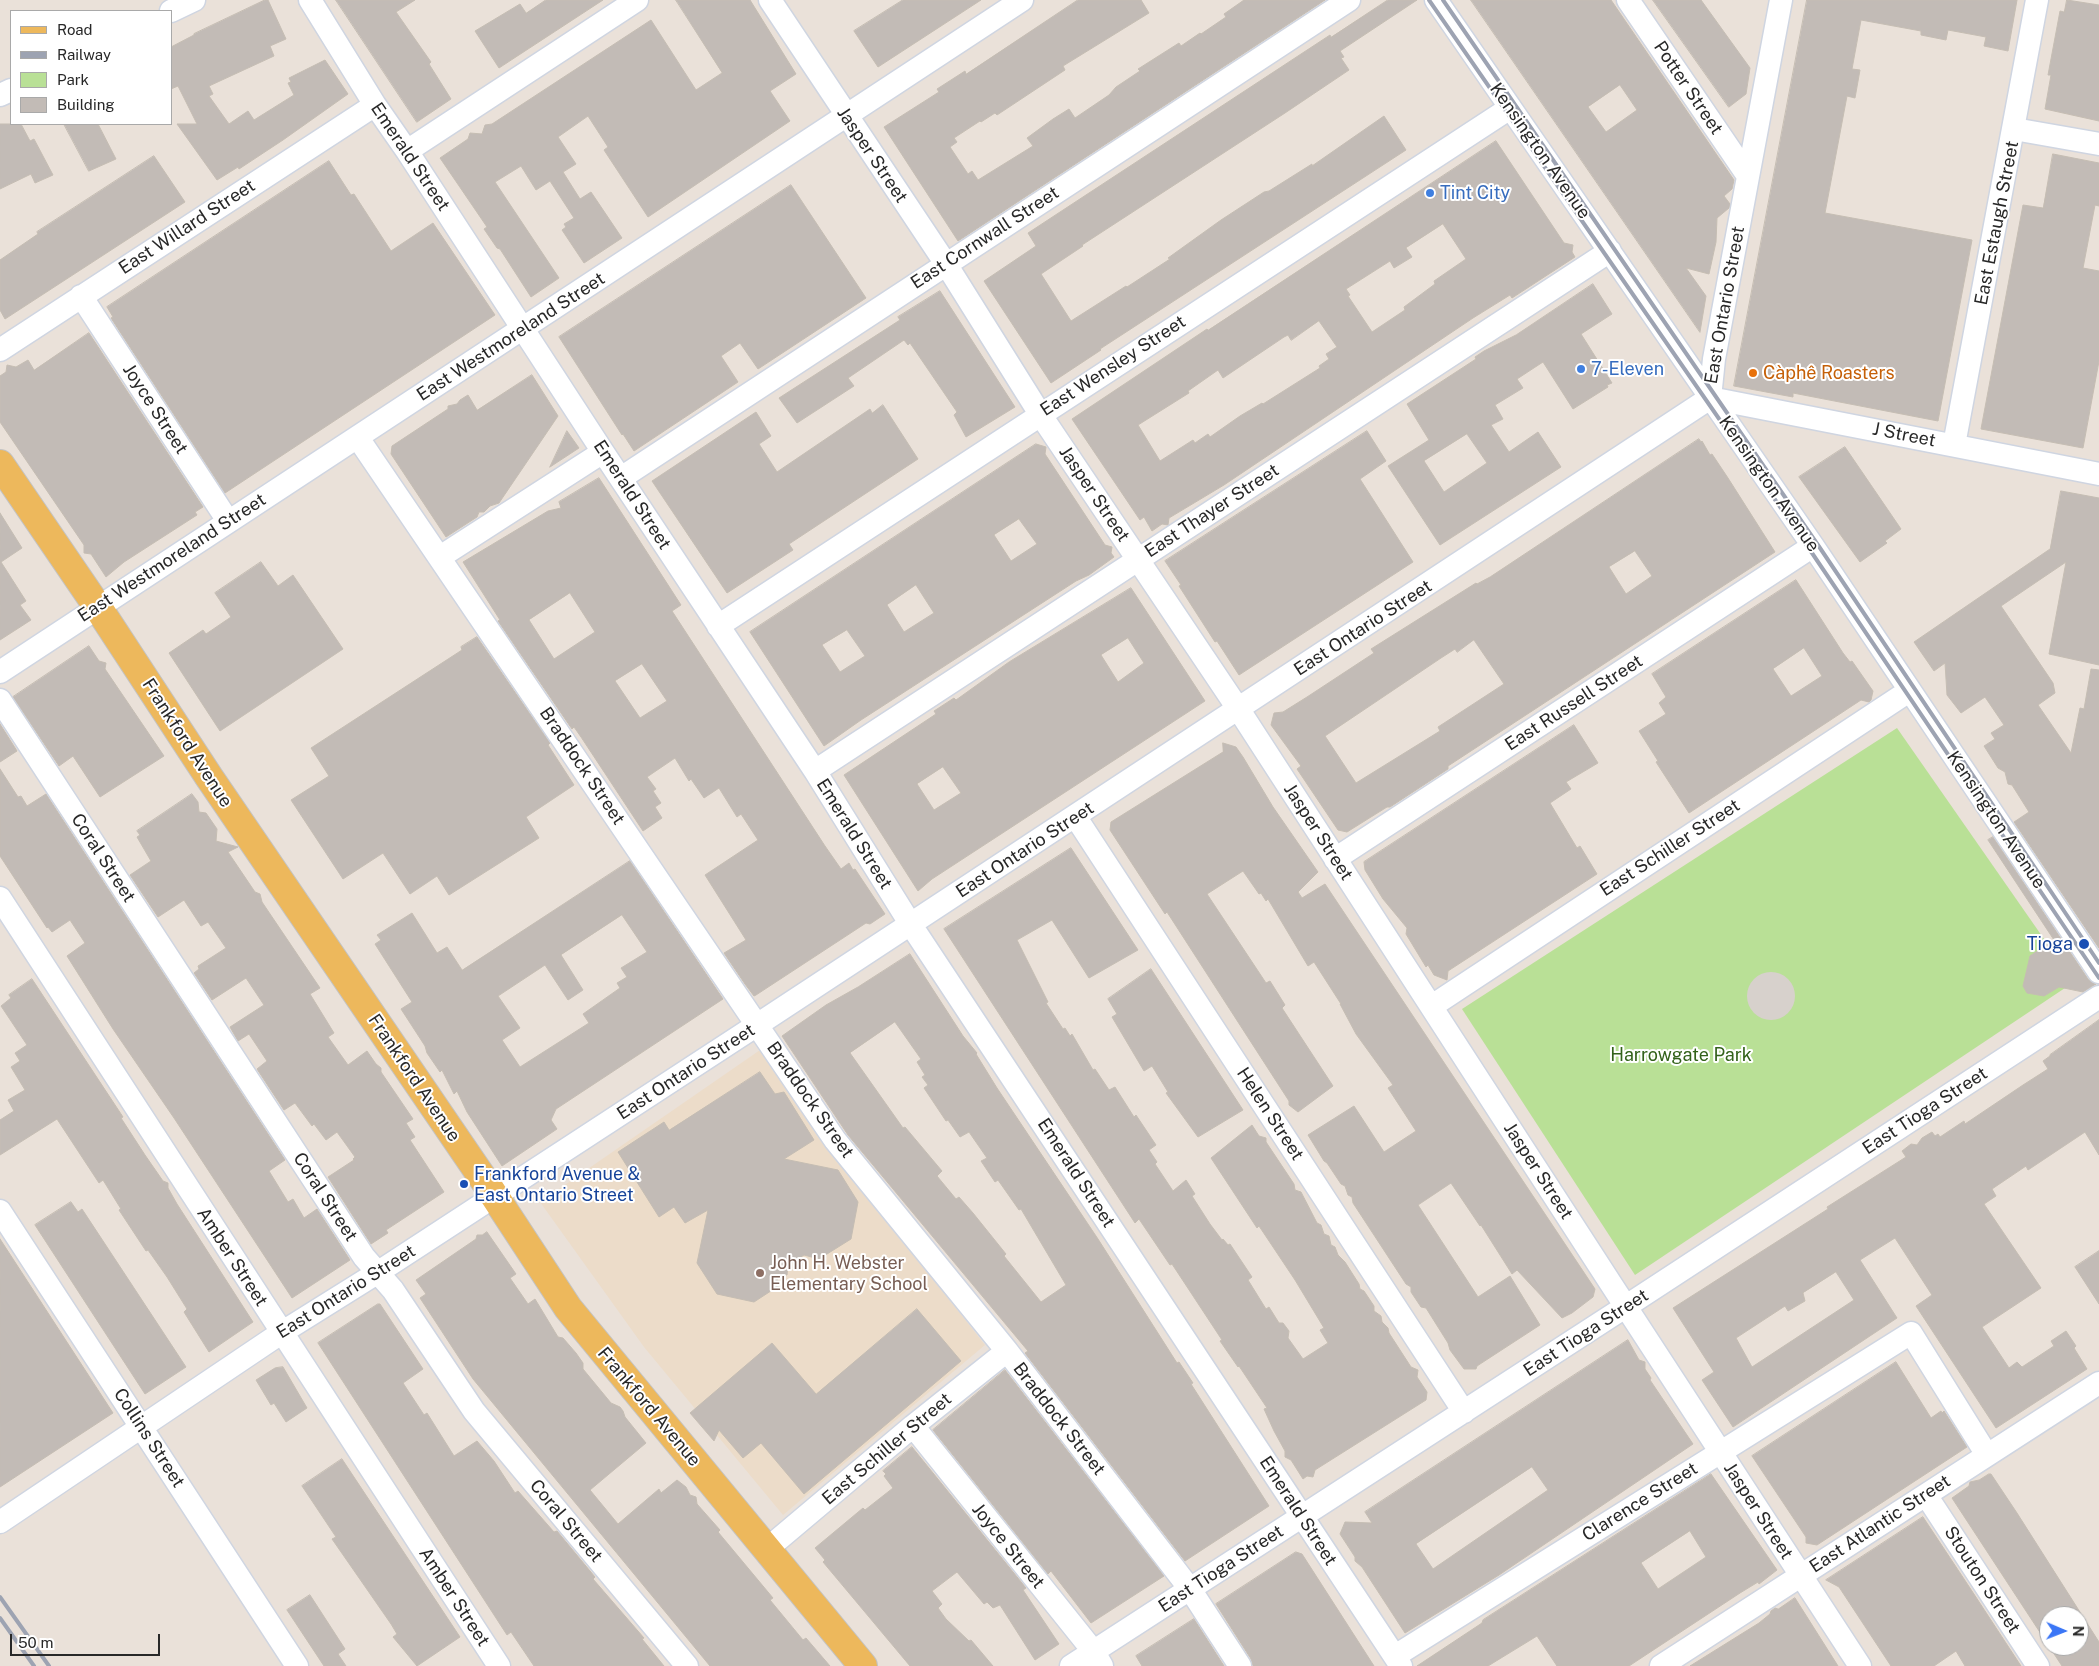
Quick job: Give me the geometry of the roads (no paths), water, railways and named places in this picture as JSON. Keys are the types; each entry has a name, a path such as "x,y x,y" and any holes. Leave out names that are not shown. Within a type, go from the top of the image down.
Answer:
{"main road":[{"name":"Frankford Avenue","path":"0,464 97,606 208,777 582,1327 863,1666"}],"street":[{"path":"172,11 194,0"},
{"name":"Emerald Street","path":"310,0 375,104 407,150 523,330 815,771 911,924 1301,1517 1398,1661"},
{"path":"407,150 637,0"},
{"name":"Jasper Street","path":"770,0 946,264 1040,414 1239,710 1625,1307 1860,1666"},
{"name":"East Westmoreland Street","path":"0,672 97,606 523,330 1022,0"},
{"name":"East Cornwall Street","path":"621,478 1349,0"},
{"name":"Kensington Avenue","path":"1436,0 1813,546 2099,972"},
{"name":"Potter Street","path":"1628,0 1748,176"},
{"name":"East Ontario Street","path":"0,1522 281,1333 495,1197 1239,710 1710,398 1714,359 1781,0"},
{"name":"East Estaugh Street","path":"1954,445 2037,0"},
{"name":"East Willard Street","path":"0,350 375,104"},
{"name":"East Wensley Street","path":"718,626 1510,108"},
{"path":"2014,129 2099,144"},
{"name":"East Thayer Street","path":"815,771 1610,251"},
{"name":"Joyce Street","path":"81,296 228,521"},
{"name":"J Street","path":"1710,398 2099,474"},
{"name":"Braddock Street","path":"358,438 835,1140 1007,1351 1190,1589 1240,1666"},
{"path":"440,557 603,452"},
{"name":"East Russell Street","path":"1335,859 1813,546"},
{"name":"East Schiller Street","path":"1432,1006 1909,691"},
{"name":"Coral Street","path":"0,700 364,1257 394,1290 474,1412 688,1666"},
{"name":"Helen Street","path":"1075,816 1464,1412"},
{"name":"Amber Street","path":"0,898 499,1666"},
{"name":"East Tioga Street","path":"1071,1666 1098,1659 1190,1589 2099,997"},
{"name":"Collins Street","path":"0,1211 297,1666"},
{"name":"Clarence Street","path":"1398,1661 1720,1452 1911,1333 1987,1455"},
{"name":"East Schiller Street","path":"767,1548 913,1426 1007,1351"},
{"name":"East Atlantic Street","path":"1661,1666 2099,1383"},
{"name":"Joyce Street","path":"913,1426 1098,1659"},
{"name":"Stouton Street","path":"1926,1495 2038,1666"}],"railway":[{"path":"1429,0 1812,553 2099,978"},
{"path":"1443,0 1820,548 2099,963"},
{"path":"0,1597 49,1666"},
{"path":"0,1618 34,1666"}],"place":[{"name":"Tint City","path":"1430,193"},
{"name":"7-Eleven","path":"1581,369"},
{"name":"Càphê Roasters","path":"1753,373"},
{"name":"Tioga","path":"2084,944"},
{"name":"Frankford Avenue & East Ontario Street","path":"464,1184"},
{"name":"John H. Webster Elementary School","path":"760,1273"}],"park label":[{"name":"Harrowgate Park","path":"1681,1055"}]}
